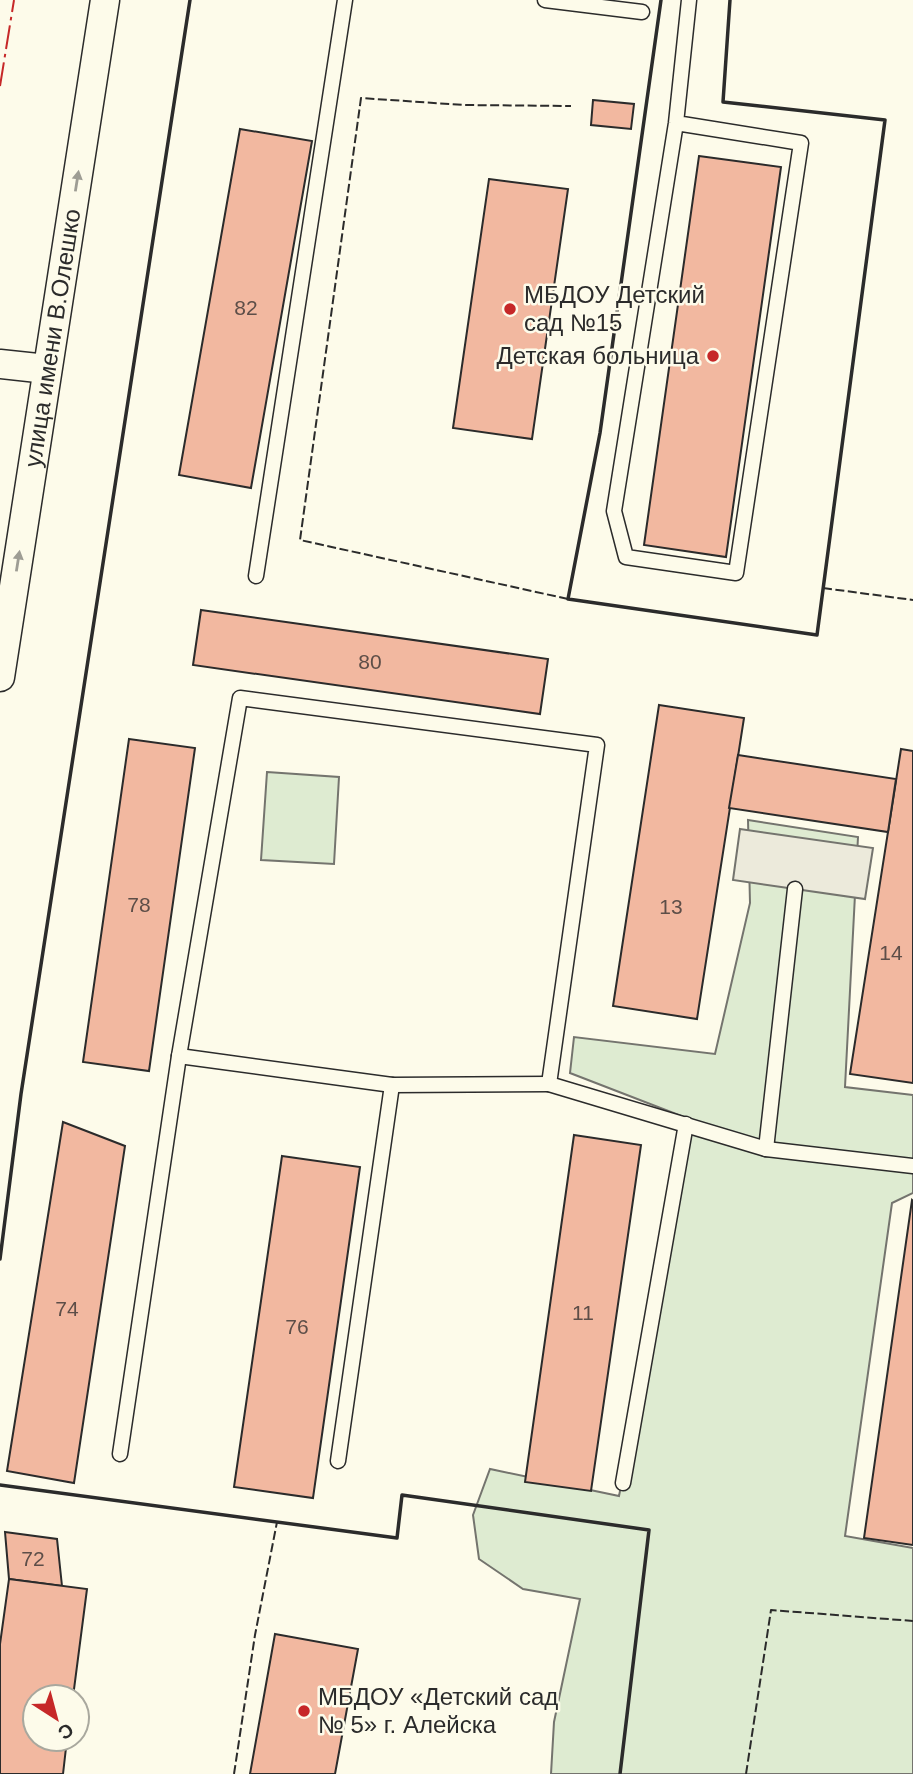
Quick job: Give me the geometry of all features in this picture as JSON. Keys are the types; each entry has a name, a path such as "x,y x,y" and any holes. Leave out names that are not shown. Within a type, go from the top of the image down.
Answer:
{"street":[{"name":"улица имени В.Олешко","path":"0,677 105,0"},
{"path":"0,364 47,369"}],"lane":[{"path":"256,576 345,0"},
{"path":"545,0 642,12"},
{"path":"676,123 801,143 736,573 626,557 614,511 676,123 689,0"},
{"path":"120,1454 179,1056 240,698 597,745 549,1084"},
{"path":"766,1149 795,889"},
{"path":"179,1056 392,1084 549,1084 766,1149 913,1166"},
{"path":"338,1461 392,1084"},
{"path":"623,1483 686,1124"}],"green space":[{"path":"267,772 339,777 334,864 261,860"},
{"path":"748,820 858,837 845,1087 913,1095 913,1193 892,1203 845,1536 913,1548 913,1774 551,1774 554,1722 580,1599 523,1589 479,1559 473,1515 490,1469 619,1496 689,1145 684,1117 570,1073 574,1037 715,1054 750,903"}],"shaded area":[{"path":"740,829 873,848 865,899 733,880"}],"building":[{"path":"593,100 634,104 631,129 591,125"},
{"path":"240,129 312,141 251,488 179,475"},
{"name":"Детская больница","path":"699,156 781,167 726,557 644,545"},
{"name":"МБДОУ Детский сад №15","path":"489,179 568,189 532,439 453,428"},
{"path":"201,610 548,659 540,714 193,665"},
{"path":"659,705 744,718 697,1019 613,1006"},
{"path":"129,739 195,748 149,1071 83,1062"},
{"path":"901,749 913,751 913,1083 850,1074"},
{"path":"738,755 896,779 888,832 729,808"},
{"path":"63,1122 125,1146 74,1483 7,1471"},
{"path":"574,1135 641,1145 591,1491 525,1482"},
{"path":"282,1156 360,1167 313,1498 234,1487"},
{"path":"913,1201 913,1545 864,1538"},
{"path":"5,1532 57,1539 62,1586 9,1579"},
{"path":"9,1579 87,1589 75,1683 21,1683 21,1753 65,1753 63,1774 0,1774 0,1644"},
{"name":"МБДОУ «Детский сад № 5» г. Алейска","path":"275,1634 358,1649 335,1774 250,1774"}],"fence":[{"path":"568,599 300,540 361,98 464,105 571,106"},
{"path":"823,588 913,600"},
{"path":"234,1774 255,1635 277,1522"},
{"path":"746,1774 771,1610 913,1621"}],"wall":[{"path":"0,1259 21,1094 190,0"},
{"path":"661,0 600,433 568,599 817,635 885,120 723,102 730,0"},
{"path":"0,1485 397,1538 402,1495 649,1530 620,1774"}],"power":[{"path":"0,86 14,0"}],"place":[{"name":"МБДОУ Детский сад №15","path":"510,309"},
{"name":"Детская больница","path":"713,356"},
{"name":"МБДОУ «Детский сад № 5» г. Алейска","path":"304,1711"}]}
